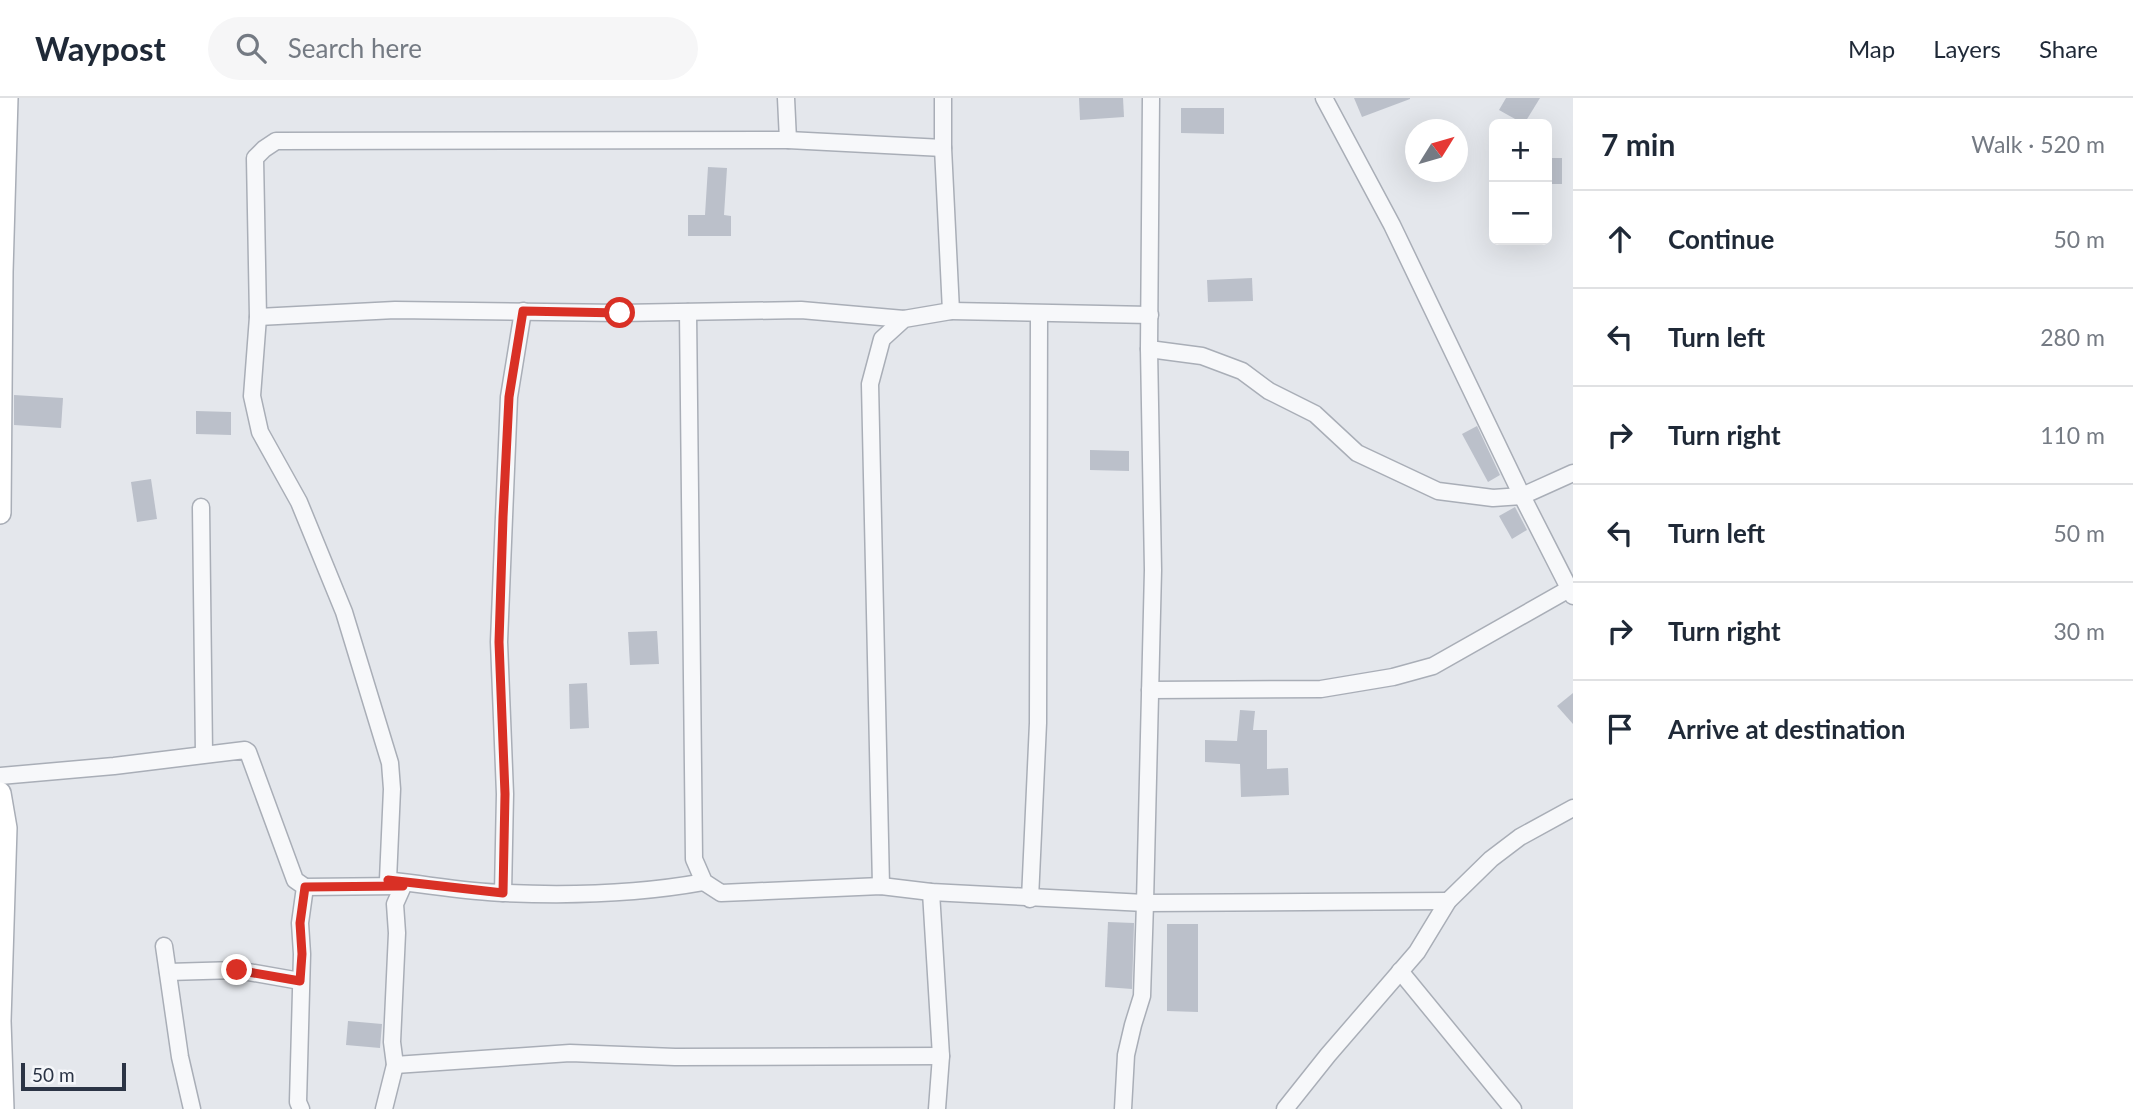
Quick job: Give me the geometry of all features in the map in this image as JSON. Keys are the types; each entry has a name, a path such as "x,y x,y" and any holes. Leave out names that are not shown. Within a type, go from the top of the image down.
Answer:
{"main road":[{"path":"0,513 2,272 8,98"},
{"path":"0,793 3,828 0,1021 3,1109"}],"street":[{"path":"786,98 788,140"},
{"path":"943,98 951,312"},
{"path":"1123,1109 1126,1055 1142,996 1145,903 1153,570 1149,349 1152,98"},
{"path":"1150,690 1321,689 1393,677 1433,666 1571,593 1392,225 1324,98"},
{"path":"384,1109 395,1065 392,1042 397,933 390,763 344,612 299,502 260,432 251,396 258,317 255,158 276,141 788,140 943,148"},
{"path":"258,317 395,310 620,313 801,310 904,319 951,312 1150,315"},
{"path":"503,893 505,794 499,642 503,517 509,397 523,311"},
{"path":"688,312 694,859 704,882 721,893 881,886 1030,899 1145,903 1448,901"},
{"path":"1030,899 1038,723 1039,314"},
{"path":"881,886 870,384 882,339 904,319"},
{"path":"1149,349 1202,356 1242,371 1269,391 1315,414 1357,453 1438,491 1493,498 1522,496 1573,473"},
{"path":"201,508 204,754"},
{"path":"0,776 245,750 295,880 305,887 395,883 503,893 600,894 662,890 704,882"},
{"path":"1284,1109 1417,952 1448,901 1491,859 1520,837 1573,808"},
{"path":"301,1109 298,1102 302,954 300,923 305,887"},
{"path":"931,892 941,1056 937,1109"},
{"path":"164,946 180,1057 192,1109"},
{"path":"168,972 237,970 300,981"},
{"path":"1400,971 1513,1109"},
{"path":"395,1065 570,1053 675,1057 941,1056"}],"building":[{"path":"1079,98 1123,98 1124,117 1080,120"},
{"path":"1354,98 1410,98 1410,99 1362,117"},
{"path":"1506,98 1540,98 1527,119 1515,119 1499,110"},
{"path":"1181,108 1224,108 1224,134 1181,133"},
{"path":"1552,158 1562,158 1562,184 1552,184"},
{"path":"708,167 727,168 724,215 731,216 731,236 688,236 688,215 705,215"},
{"path":"1252,278 1253,301 1208,302 1207,280"},
{"path":"14,395 63,398 61,428 14,425"},
{"path":"196,411 231,412 231,435 196,434"},
{"path":"1477,426 1500,475 1488,482 1462,434"},
{"path":"1090,450 1129,451 1129,471 1090,470"},
{"path":"151,479 157,519 137,522 131,482"},
{"path":"1515,507 1527,530 1512,539 1499,516"},
{"path":"657,631 659,664 630,665 628,632"},
{"path":"587,683 589,728 570,729 569,684"},
{"path":"1573,693 1573,724 1557,706"},
{"path":"1240,710 1255,711 1253,730 1267,730 1267,769 1288,768 1289,795 1241,797 1240,764 1205,762 1205,740 1237,741"},
{"path":"1108,922 1134,923 1132,989 1105,987"},
{"path":"1167,924 1198,924 1198,1012 1167,1011"},
{"path":"348,1021 382,1024 380,1048 346,1045"}],"route":[{"path":"237,970 300,981 300,923 305,887 403,886 388,880 503,893 505,794 499,642 503,517 509,397 523,311 620,313"}]}
